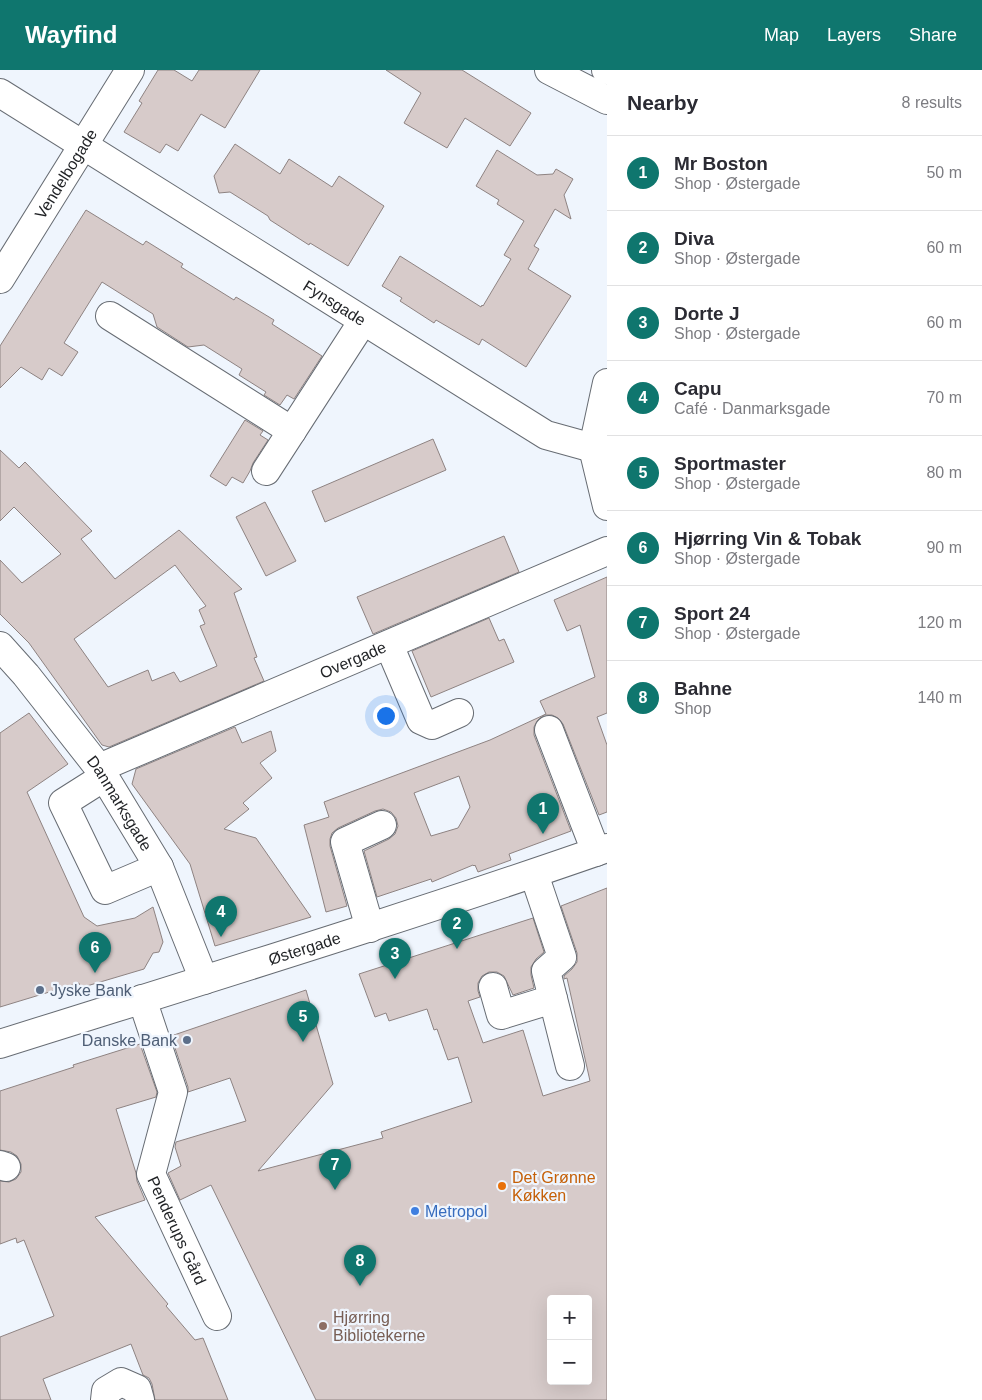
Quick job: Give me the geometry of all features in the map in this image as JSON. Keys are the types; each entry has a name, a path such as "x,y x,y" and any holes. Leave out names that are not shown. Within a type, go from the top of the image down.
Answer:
{"street":[{"name":"Vendelbogade","path":"0,279 130,70"},
{"path":"549,70 607,100"},
{"name":"Fynsgade","path":"0,93 82,146 546,434 593,448"},
{"path":"110,316 292,431"},
{"path":"266,471 363,321"},
{"path":"606,499 593,448 607,383"},
{"name":"Overgade","path":"159,867 105,890 63,803 102,772 607,551"},
{"path":"390,645 422,720 432,725 459,713"},
{"name":"Danmarksgade","path":"0,646 26,675 102,772 159,867 204,980"},
{"path":"549,730 601,850"},
{"path":"370,928 345,842 382,825"},
{"name":"Østergade","path":"0,1044 370,928 601,850"},
{"path":"534,874 562,957 546,971 570,1066"},
{"path":"493,987 501,1015 553,1000"},
{"name":"Penderups Gård","path":"142,999 173,1092 151,1174 217,1316"},
{"path":"105,1400 106,1390 121,1382 137,1388 140,1400"}],"building":[{"path":"158,70 174,70 192,81 199,70 260,70 225,128 201,114 178,151 166,144 160,153 124,132 142,103 139,101"},
{"path":"386,70 462,70 531,113 510,146 465,118 447,148 404,123 421,93"},
{"path":"235,144 280,174 289,159 332,187 339,176 384,206 348,266 310,243 309,245 230,192 219,193 214,176"},
{"path":"497,150 537,175 553,174 556,169 573,179 564,195 571,219 555,209 534,246 539,249 528,269 571,296 526,367 482,339 479,345 436,320 434,323 400,301 402,298 382,286 400,256 481,307 483,306 511,259 504,255 524,221 497,204 499,200 476,186"},
{"path":"86,210 143,245 146,241 183,264 181,267 234,300 236,297 274,320 272,324 322,356 294,399 287,395 280,405 264,395 266,392 239,375 242,369 204,345 188,347 157,327 153,314 102,282 64,343 78,352 62,376 49,368 42,380 21,367 0,388 0,346"},
{"path":"245,420 263,431 260,435 268,440 243,483 232,477 226,486 210,476"},
{"path":"433,439 446,470 325,522 312,491"},
{"path":"0,450 19,468 25,462 92,531 81,539 115,579 179,530 242,589 234,593 257,657 254,658 264,681 109,747 102,745 29,643 0,614 0,560 22,583 61,554 14,507 0,521","holes":["175,565 206,606 199,610 205,624 200,626 217,666 180,682 174,672 152,681 148,670 108,687 74,639"]},
{"path":"265,502 296,561 266,576 236,517"},
{"path":"504,536 519,572 373,634 357,597"},
{"path":"607,577 607,713 597,717 607,745 607,812 599,815 563,724 552,715 544,715 537,721 534,727 534,735 571,831 509,854 511,860 478,872 475,865 473,865 432,882 431,879 377,897 364,851 389,839 395,834 398,826 396,818 391,812 383,809 375,811 338,828 332,833 330,846 347,906 326,912 304,825 329,817 324,802 490,740 546,714 540,701 595,677 580,625 567,631 554,600","holes":["459,776 470,807 458,828 431,836 414,793"]},
{"path":"489,618 499,641 504,639 514,662 431,697 412,651"},
{"path":"29,713 68,764 27,792 84,917 97,926 135,918 153,907 163,942 159,952 153,953 144,969 80,988 79,983 0,1007 0,733"},
{"path":"235,727 242,743 271,731 276,751 260,763 272,778 243,803 249,809 224,829 256,838 311,917 215,946 190,864 132,784 136,769"},
{"name":"Metropol","path":"607,888 607,1400 316,1400 211,1185 180,1200 168,1173 181,1166 175,1147 176,1142 246,1121 230,1078 188,1092 171,1036 306,990 333,1084 258,1171 383,1138 381,1132 472,1102 458,1057 448,1060 437,1029 434,1030 427,1009 389,1021 386,1013 375,1017 359,974 533,918 544,952 531,967 534,988 513,995 504,976 497,972 489,972 482,976 478,983 480,997 468,1001 483,1043 523,1030 543,1096 590,1081 567,978 564,979 564,976 577,962 577,953 561,906"},
{"path":"140,1044 157,1092 156,1097 116,1109 137,1181 145,1200 95,1217 168,1304 166,1306 195,1340 203,1338 228,1400 155,1400 152,1384 149,1378 143,1375 131,1344 43,1379 51,1400 0,1400 0,1337 54,1316 24,1240 17,1243 16,1238 0,1244 0,1181 9,1182 16,1179 21,1172 21,1164 17,1156 11,1152 0,1150 0,1091"}],"place":[{"name":"Mr Boston","path":"543,834"},
{"name":"Capu","path":"221,937"},
{"name":"Diva","path":"457,949"},
{"name":"Hjørring Vin & Tobak","path":"95,973"},
{"name":"Dorte J","path":"395,979"},
{"name":"Jyske Bank","path":"40,990"},
{"name":"Danske Bank","path":"187,1040"},
{"name":"Sportmaster","path":"303,1042"},
{"name":"Det Grønne Køkken","path":"502,1186"},
{"name":"Sport 24","path":"335,1190"},
{"name":"Metropol","path":"415,1211"},
{"name":"Bahne","path":"360,1286"},
{"name":"Hjørring Bibliotekerne","path":"323,1326"}]}
